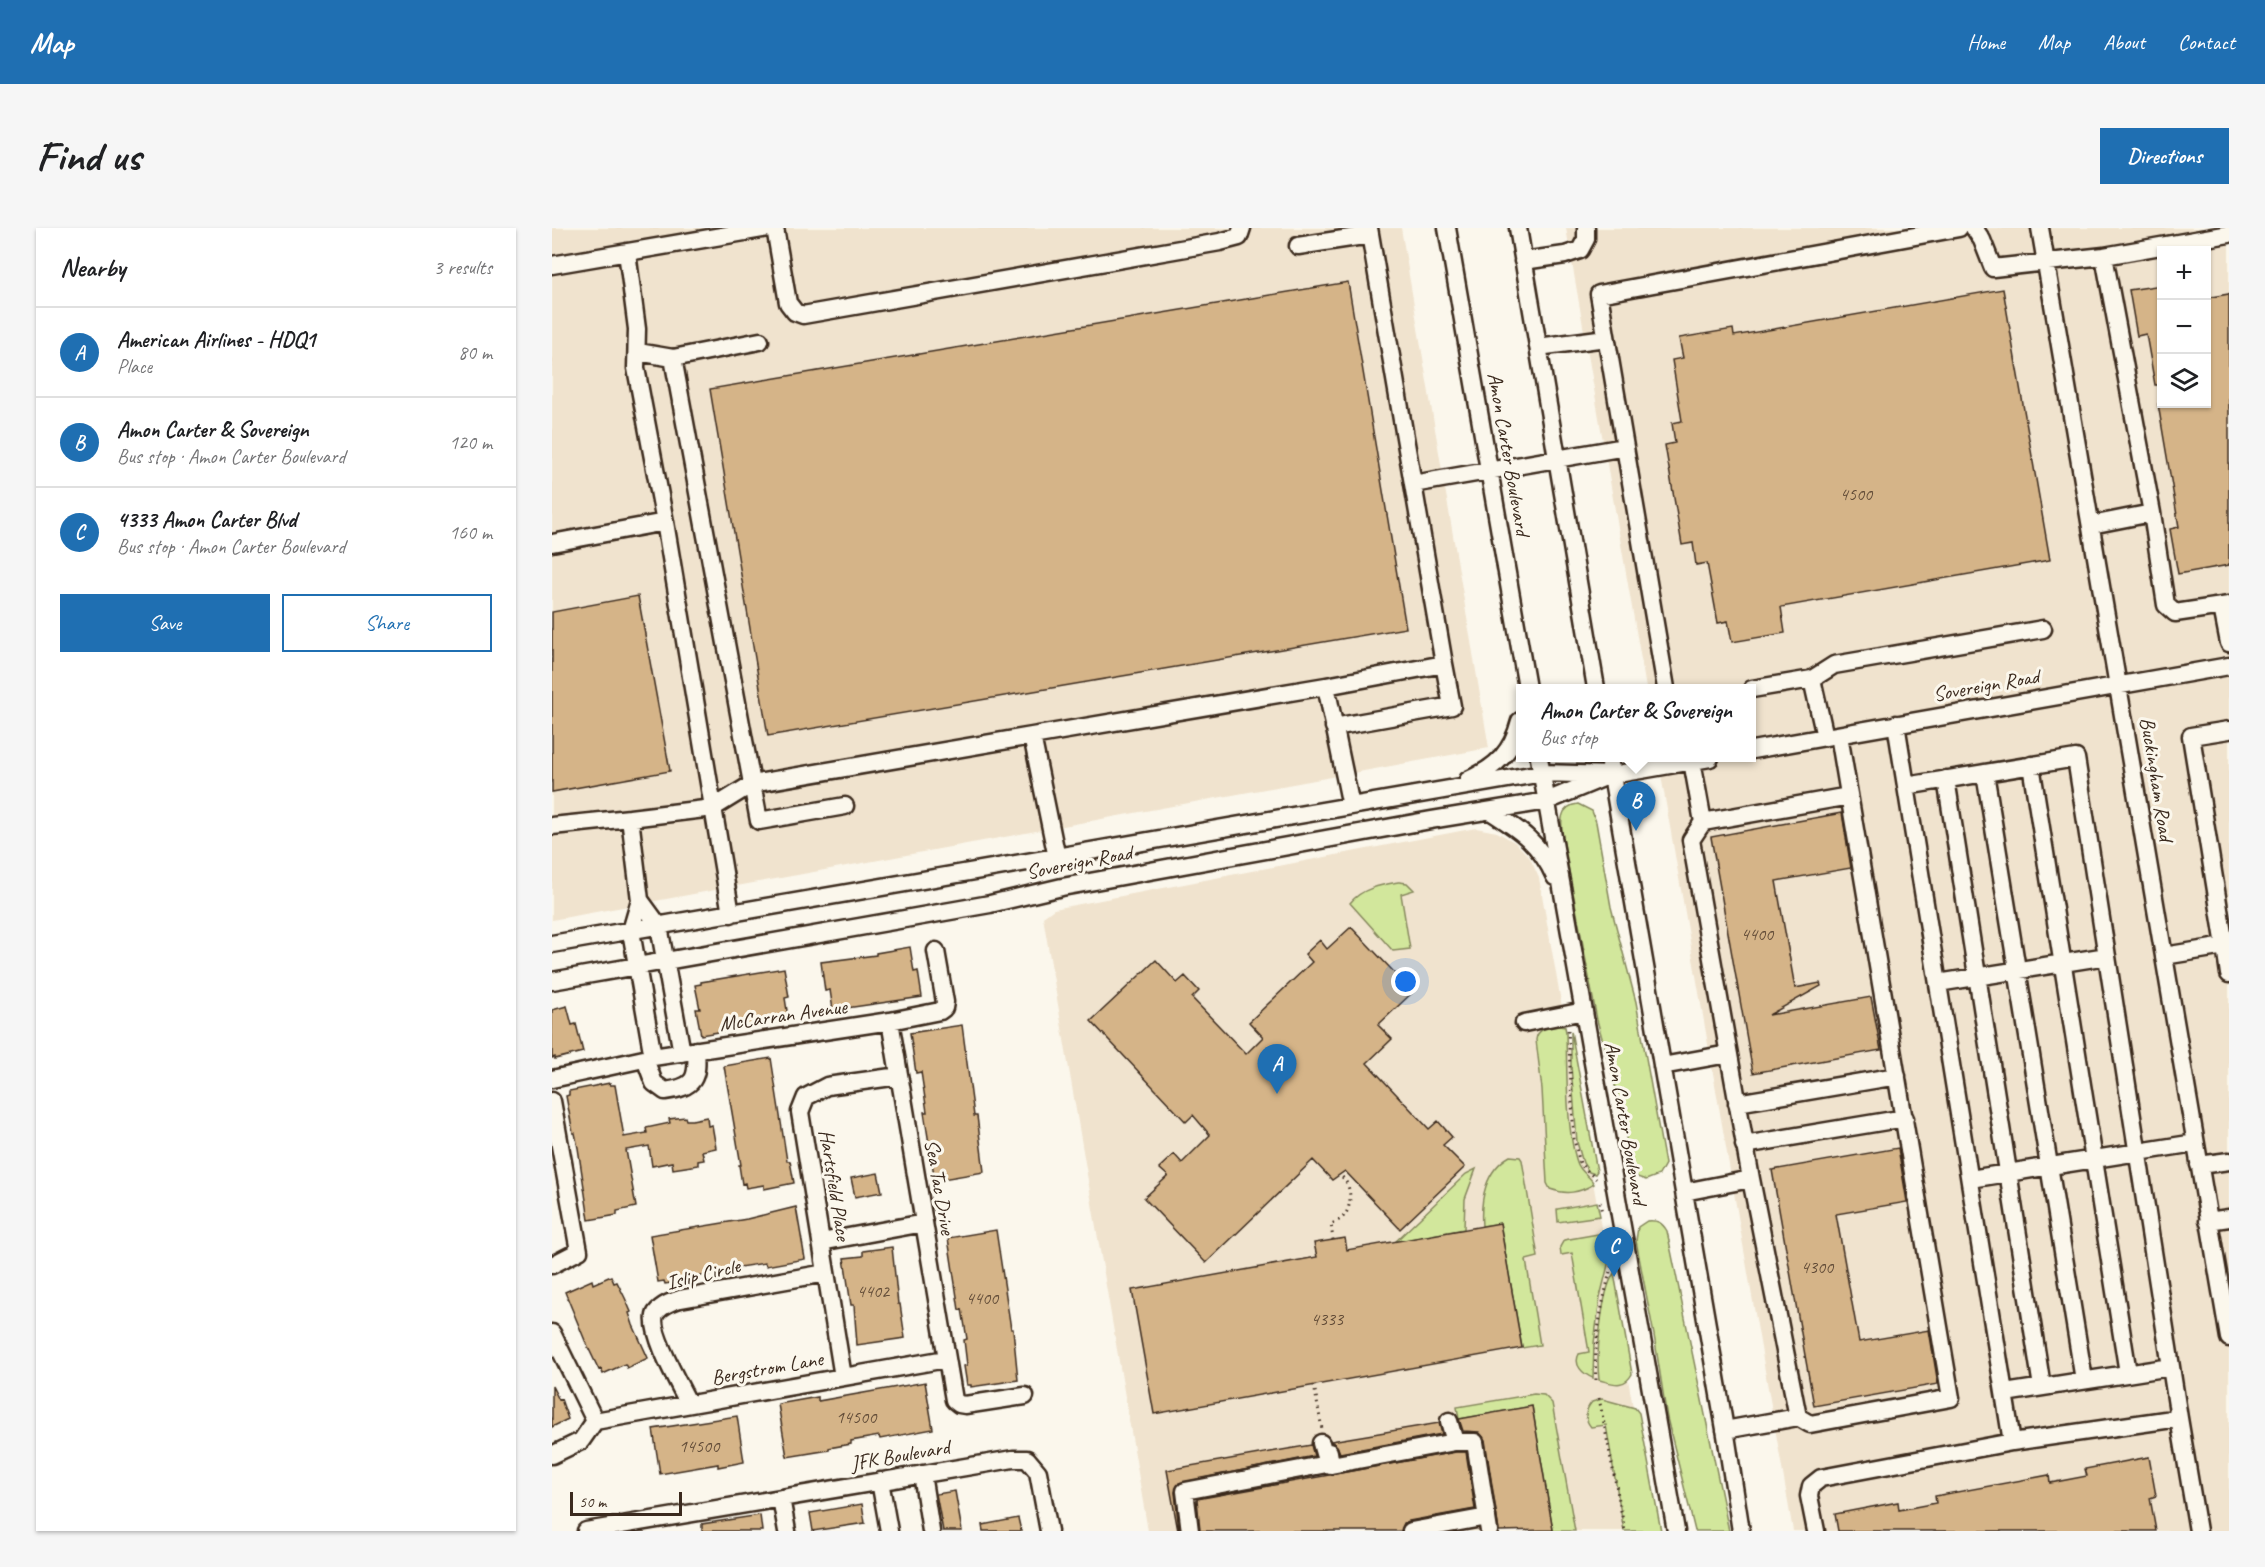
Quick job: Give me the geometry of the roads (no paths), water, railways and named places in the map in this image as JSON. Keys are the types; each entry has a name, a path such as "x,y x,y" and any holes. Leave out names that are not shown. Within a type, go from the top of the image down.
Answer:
{"street":[{"path":"552,265 768,228"},
{"path":"775,228 788,303 795,312 803,315 1220,242 1239,237 1242,228"},
{"name":"Amon Carter Boulevard","path":"1447,228 1526,684"},
{"path":"1518,228 1595,684"},
{"path":"1523,261 1565,255 1580,250 1586,239 1586,228"},
{"path":"1665,684 1599,294 1959,228"},
{"path":"1974,228 1982,240 1993,268 2104,256 2229,234"},
{"name":"Buckingham Road","path":"2040,228 2229,1338"},
{"path":"1298,246 1369,232 1452,706 1334,727"},
{"path":"627,252 637,328 636,368 665,522 731,914"},
{"path":"2104,256 2152,513 2166,605 2175,613 2226,606 2229,644"},
{"path":"1538,347 1606,338"},
{"path":"638,352 673,358 760,341"},
{"path":"673,358 759,821 845,806"},
{"path":"1413,484 1625,447"},
{"path":"2091,525 2152,513"},
{"path":"552,543 665,522"},
{"path":"1756,688 1812,679 1834,665 2043,628"},
{"path":"552,826 713,808 752,784 1444,664"},
{"name":"Sovereign Road","path":"1756,749 2229,666"},
{"path":"1725,1430 1798,1418 1810,1424 1951,1398 1849,796 1832,736 1812,679"},
{"path":"1326,686 1351,806"},
{"path":"1896,724 2013,1442"},
{"path":"2229,730 2191,736 2227,945 2229,974"},
{"path":"1032,736 1057,858"},
{"path":"1412,795 1465,782 1487,772 1505,755 1516,737"},
{"path":"1906,786 2076,758 2198,1531"},
{"path":"1610,762 1741,1531"},
{"name":"Sovereign Road","path":"552,981 990,904 1062,886 1547,801 1612,775 1681,762"},
{"path":"1692,762 1703,822 1691,840 1744,1145 1798,1418"},
{"name":"Amon Carter Boulevard","path":"1541,765 1676,1531"},
{"name":"Sovereign Road","path":"552,944 1412,795 1541,765 1612,775"},
{"path":"2031,765 2128,1373"},
{"path":"1985,773 2084,1380"},
{"path":"1946,779 2042,1387"},
{"path":"1703,822 1849,796"},
{"path":"1490,812 1534,842 1549,863 1564,894"},
{"path":"630,818 640,900 631,931 649,1058 654,1083 665,1091 683,1089 694,1080 698,1069 689,1051 665,961 659,926 640,900"},
{"path":"2164,956 2227,945"},
{"name":"McCarran Avenue","path":"552,1079 649,1058 890,1022 940,1011 944,1008 936,951"},
{"path":"1938,983 2107,956"},
{"path":"1524,1023 1584,1011"},
{"name":"Sea Tac Drive","path":"890,1022 954,1400 965,1405 1025,1396"},
{"path":"1662,1066 1728,1054"},
{"name":"Hartsfield Place","path":"843,1377 800,1112 806,1097 827,1086 899,1076"},
{"path":"1737,1103 1898,1076"},
{"path":"552,1101 579,1251 552,1265"},
{"path":"1744,1145 1905,1118"},
{"path":"1970,1179 2195,1143"},
{"path":"2199,1165 2229,1161"},
{"path":"1684,1192 1751,1179"},
{"path":"2208,1221 2229,1218"},
{"path":"821,1242 924,1223"},
{"name":"Islip Circle","path":"688,1404 654,1324 655,1315 663,1306 680,1299 759,1283 826,1273"},
{"path":"552,1332 595,1421 581,1441 552,1455"},
{"name":"Bergstrom Lane","path":"595,1421 946,1359"},
{"path":"2005,1393 2171,1366"},
{"path":"1816,1531 1809,1496 1810,1486 1821,1478 2013,1442 2179,1418"},
{"path":"1449,1421 1455,1442"},
{"path":"1190,1531 1185,1491 1327,1464 1324,1439 1331,1465 1455,1442 1475,1442 1488,1524 1411,1531"},
{"name":"JFK Boulevard","path":"586,1531 1013,1459 1027,1459 1038,1472 1049,1531"},
{"path":"922,1474 932,1531"},
{"path":"880,1481 889,1531"},
{"path":"781,1498 787,1531"}],"place":[{"name":"Amon Carter & Sovereign","path":"1636,831"},
{"name":"American Airlines - HDQ1","path":"1277,1094"},
{"name":"4333 Amon Carter Blvd","path":"1614,1277"}]}
